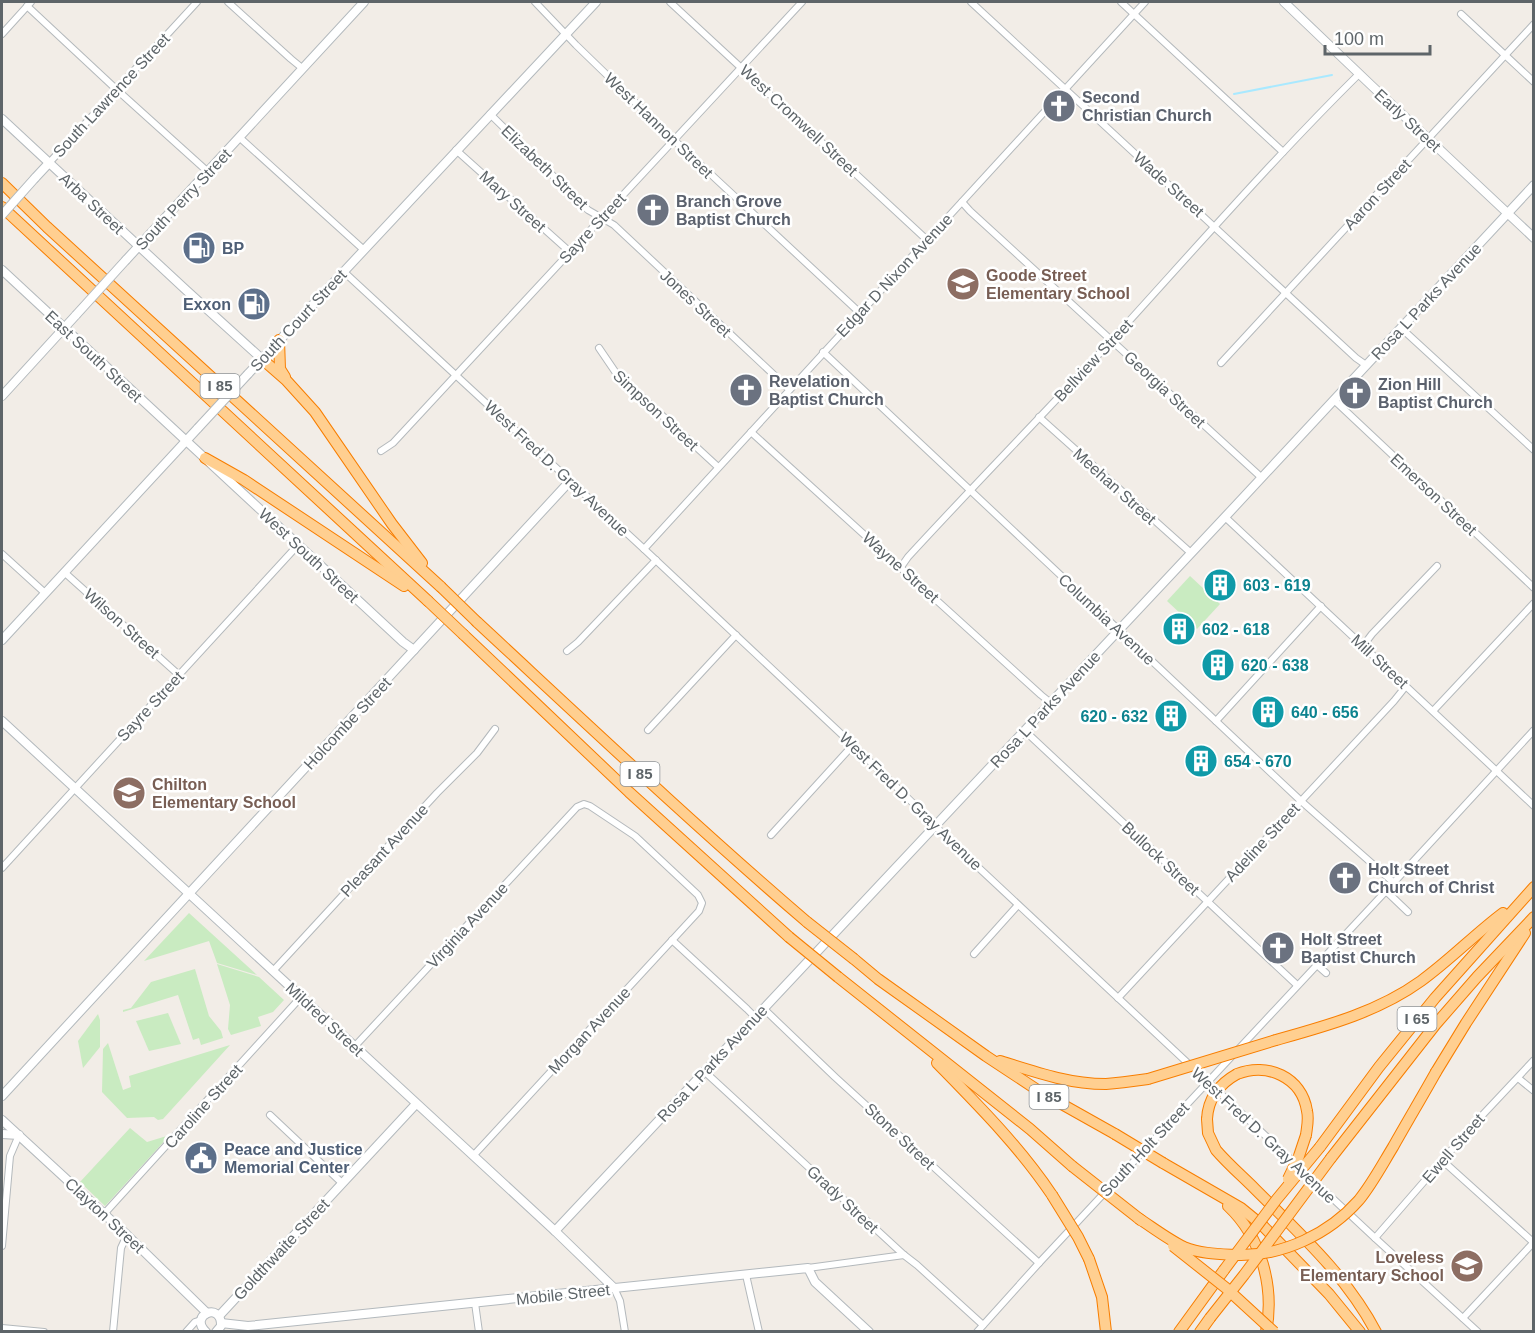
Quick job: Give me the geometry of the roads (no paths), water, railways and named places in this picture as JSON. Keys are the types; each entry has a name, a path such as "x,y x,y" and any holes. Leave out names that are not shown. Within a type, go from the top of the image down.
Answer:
{"highway":[{"name":"I 85","path":"2,183 47,227 441,587 636,770 807,922 878,980 986,1056 1042,1093 1210,1190"},
{"name":"I 85","path":"2,207 428,601 668,828 789,937 1138,1218"},
{"path":"279,340 280,369 286,380"},
{"path":"262,359 286,380 315,412 392,524 441,587"},
{"path":"205,458 244,480 428,601"},
{"name":"I 65","path":"1179,1332 1277,1199 1320,1147 1379,1067 1429,1005 1533,887"},
{"path":"986,1056 1052,1077 1076,1082 1107,1084 1148,1079 1341,1021 1363,1012 1420,982 1468,944 1483,928 1523,899"},
{"path":"1138,1218 1183,1247 1212,1254 1252,1255 1297,1244 1339,1219 1367,1190 1466,1023 1533,919"},
{"name":"I 65","path":"1200,1332 1331,1158 1436,1024 1533,919"},
{"path":"907,1033 992,1119 1052,1195 1089,1259 1102,1297 1106,1332"},
{"path":"1277,1199 1299,1156 1306,1135 1308,1114 1305,1103 1288,1080 1279,1074 1263,1069 1252,1069 1229,1078 1218,1088 1210,1101 1206,1119 1208,1133 1216,1150 1325,1259 1359,1302 1376,1332"},
{"path":"1210,1190 1238,1216 1254,1240 1265,1270 1267,1283 1269,1308 1266,1332"},
{"path":"1210,1190 1241,1208 1263,1226 1329,1294 1359,1332"},
{"path":"1138,1218 1226,1288 1274,1332"}],"street":[{"name":"South Lawrence Street","path":"2,215 197,2"},
{"path":"228,2 302,68"},
{"name":"South Perry Street","path":"2,396 364,2"},
{"name":"West Hannon Street","path":"535,2 674,140 859,312"},
{"name":"South Court Street","path":"2,640 596,2"},
{"name":"West Cromwell Street","path":"670,2 926,239"},
{"name":"Sayre Street","path":"381,451 393,443 802,2"},
{"name":"Wade Street","path":"971,2 1366,365"},
{"path":"1121,2 1283,152"},
{"name":"Edgar D Nixon Avenue","path":"644,549 1145,2"},
{"name":"Early Street","path":"1284,2 1533,238"},
{"path":"2,34 29,4 116,89 207,171"},
{"path":"1461,14 1533,82"},
{"name":"Aaron Street","path":"1221,363 1533,24"},
{"name":"Bellview Street","path":"901,567 1283,152 1359,74"},
{"name":"Elizabeth Street","path":"490,114 588,210 602,218"},
{"name":"Arba Street","path":"2,119 262,359"},
{"path":"239,137 364,250"},
{"name":"Mary Street","path":"456,150 570,252"},
{"name":"Rosa L Parks Avenue","path":"555,1231 1262,478 1533,185"},
{"name":"Georgia Street","path":"962,202 1262,478"},
{"name":"Jones Street","path":"602,218 614,225 789,389"},
{"name":"East South Street","path":"2,270 205,458"},
{"name":"West Fred D. Gray Avenue","path":"343,272 656,560 1118,998 1477,1331"},
{"path":"1401,328 1533,450"},
{"name":"Simpson Street","path":"599,348 616,373 718,467"},
{"name":"Columbia Avenue","path":"823,352 1301,801 1394,882"},
{"name":"Emerson Street","path":"1334,400 1533,588"},
{"name":"Meehan Street","path":"1039,417 1191,553"},
{"name":"Wayne Street","path":"751,432 1051,703"},
{"name":"West South Street","path":"205,458 414,650"},
{"name":"Holcombe Street","path":"2,1096 570,481"},
{"name":"Mill Street","path":"1225,517 1533,806"},
{"name":"Sayre Street","path":"2,868 298,545"},
{"path":"2,554 45,593"},
{"path":"567,651 656,560"},
{"path":"1363,646 1437,566"},
{"name":"Wilson Street","path":"64,572 179,675"},
{"path":"1433,711 1533,603"},
{"path":"1216,721 1321,606"},
{"path":"648,730 736,635"},
{"name":"Adeline Street","path":"1118,998 1406,686"},
{"name":"Mildred Street","path":"2,721 614,1288 620,1301 625,1332"},
{"name":"Pleasant Avenue","path":"273,971 437,793 477,753 495,729"},
{"name":"South Holt Street","path":"977,1332 1533,730"},
{"name":"Bullock Street","path":"1025,731 1297,985"},
{"path":"771,835 853,745"},
{"name":"Morgan Avenue","path":"473,1156 699,911 702,903 698,895 635,836 590,806 581,805"},
{"name":"Virginia Avenue","path":"355,1046 581,805"},
{"path":"1386,891 1408,912"},
{"path":"974,954 1018,904"},
{"path":"672,940 755,1017"},
{"path":"1317,965 1326,973"},
{"name":"Caroline Street","path":"104,1214 301,997"},
{"name":"Stone Street","path":"764,1009 1039,1263"},
{"name":"Ewell Street","path":"1375,1238 1533,1060"},
{"name":"Grady Street","path":"704,1071 983,1325"},
{"path":"1518,1078 1533,1091"},
{"name":"Goldthwaite Street","path":"219,1326 342,1183 416,1104"},
{"path":"270,1115 342,1183"},
{"name":"Clayton Street","path":"2,1120 127,1235 204,1316"},
{"path":"2,1134 19,1135 10,1156 2,1246"},
{"path":"1443,1161 1533,1242 1463,1318"},
{"path":"113,1332 121,1248 127,1235"},
{"name":"Mobile Street","path":"204,1316 214,1312 219,1326 248,1326 746,1275 904,1255"},
{"path":"808,1268 815,1282 869,1332"},
{"path":"746,1275 759,1332"},
{"path":"475,1303 479,1332"},
{"path":"186,1332 204,1316"},
{"path":"204,1316 202,1327 206,1332"},
{"path":"2,1328 44,1332"}],"waterway":[{"path":"1234,94 1332,75"}],"place":[{"name":"Second Christian Church","path":"1059,106"},
{"name":"Branch Grove Baptist Church","path":"653,210"},
{"name":"BP","path":"199,248"},
{"name":"Goode Street Elementary School","path":"963,284"},
{"name":"Exxon","path":"254,304"},
{"name":"Revelation Baptist Church","path":"746,390"},
{"name":"Zion Hill Baptist Church","path":"1355,393"},
{"name":"603 - 619","path":"1220,585"},
{"name":"602 - 618","path":"1179,629"},
{"name":"620 - 638","path":"1218,665"},
{"name":"640 - 656","path":"1268,712"},
{"name":"620 - 632","path":"1171,716"},
{"name":"654 - 670","path":"1201,761"},
{"name":"Chilton Elementary School","path":"129,793"},
{"name":"Holt Street Church of Christ","path":"1345,878"},
{"name":"Holt Street Baptist Church","path":"1278,948"},
{"name":"Peace and Justice Memorial Center","path":"201,1158"},
{"name":"Loveless Elementary School","path":"1467,1266"}]}
